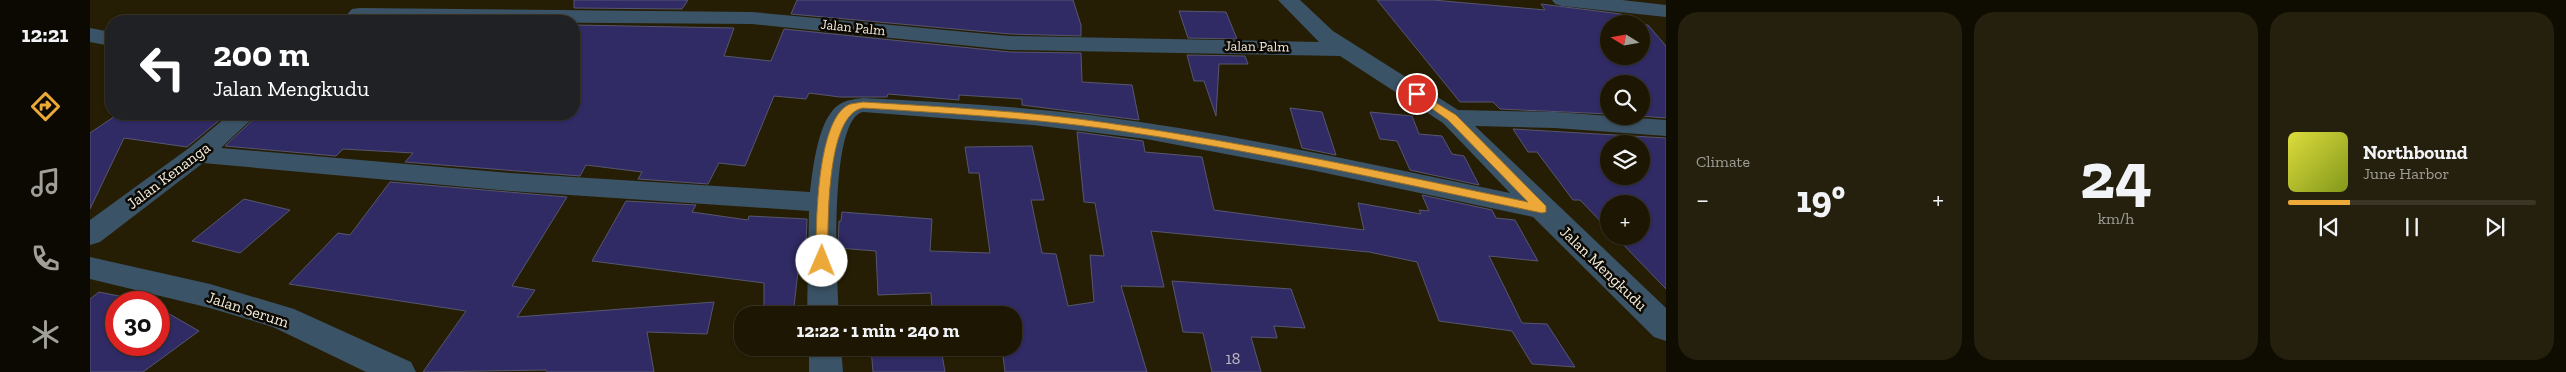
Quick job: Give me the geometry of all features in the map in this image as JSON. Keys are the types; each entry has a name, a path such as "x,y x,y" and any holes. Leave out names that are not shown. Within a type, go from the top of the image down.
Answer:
{"street":[{"name":"Jalan Mengkudu","path":"1288,0 1325,36 1452,118 1542,209 1666,328"},
{"path":"1562,0 1620,3 1666,11"},
{"name":"Jalan Palm","path":"580,17 690,16 784,10 1010,42 1344,49"},
{"path":"90,35 105,38"},
{"path":"823,306 823,202 828,159 839,120 851,107 863,105 994,113 1090,123 1310,161 1542,209"},
{"path":"1452,118 1555,120 1666,128"},
{"name":"Jalan Kenanga","path":"90,235 198,154 238,120"},
{"path":"198,154 284,163 653,193 823,202"},
{"name":"Jalan Serum","path":"90,268 210,296 283,318 399,372"},
{"path":"825,356 826,372"}],"building":[{"path":"574,0 688,0 682,9 574,8"},
{"path":"797,0 1073,0 1081,25 1081,36 1010,34 791,14"},
{"path":"1377,0 1433,0 1545,10 1541,4 1621,14 1600,15 1600,65 1650,65 1650,27 1666,46 1666,118 1650,117 1650,75 1600,75 1600,114 1500,109 1493,102 1460,102"},
{"path":"1179,11 1226,12 1237,39 1188,38"},
{"path":"580,25 734,28 724,56 771,61 784,29 1010,52 1081,53 1082,82 1132,85 1139,120 1022,105 1022,99 959,95 959,100 888,94 887,97 840,97 809,93 806,99 774,96 745,166 719,163 708,184 638,179 642,172 586,165 580,176 405,162 413,153 343,149 336,156 225,146 253,120 580,120"},
{"path":"1187,55 1245,56 1248,64 1219,64 1216,116 1204,81 1194,81"},
{"path":"1290,108 1322,112 1336,155 1302,148"},
{"path":"1370,112 1412,116 1419,134 1442,136 1452,154 1464,156 1479,185 1410,170 1397,141 1380,139"},
{"path":"109,120 220,120 187,147 124,138 90,209 90,133"},
{"path":"1513,129 1615,135 1600,135 1600,185 1650,185 1650,137 1666,138 1666,289 1624,245 1650,245 1650,195 1600,195 1600,221 1580,200 1573,200 1537,152 1528,152"},
{"path":"1077,132 1143,141 1145,152 1202,157 1214,210 1364,230 1358,203 1421,214 1419,210 1429,211 1422,195 1492,210 1496,218 1515,220 1538,261 1489,256 1522,323 1547,324 1575,367 1532,364 1512,331 1439,321 1417,262 1369,252 1151,231 1164,287 1121,286 1147,372 1005,372 1003,356 1022,356 1022,306 932,306 931,293 878,295 876,251 838,248 839,221 841,221 842,212 932,219 930,251 990,253 979,173 969,173 965,147 1032,146 1044,200 1031,200 1042,253 1056,254 1068,306 1094,302 1090,255 1104,256 1095,203 1084,202"},
{"path":"390,182 567,197 512,286 535,290 517,317 714,302 707,334 647,332 654,372 547,372 546,370 423,372 466,311 289,284 338,233 350,235"},
{"path":"244,199 290,210 240,253 192,241"},
{"path":"626,201 696,205 692,212 748,220 749,216 807,219 806,245 801,245 794,306 764,306 764,283 592,261"},
{"path":"1172,281 1291,289 1305,328 1274,326 1277,338 1251,337 1261,372 1212,372 1203,333 1183,332"},
{"path":"99,292 105,293 105,356 165,356 143,372 90,372 90,299"},
{"path":"170,314 199,331 170,352"},
{"path":"872,356 942,356 945,372 873,372"}],"route":[{"path":"822,261 823,202 828,159 839,120 851,107 863,105 994,113 1090,123 1310,161 1542,209 1452,118 1417,94"}]}
